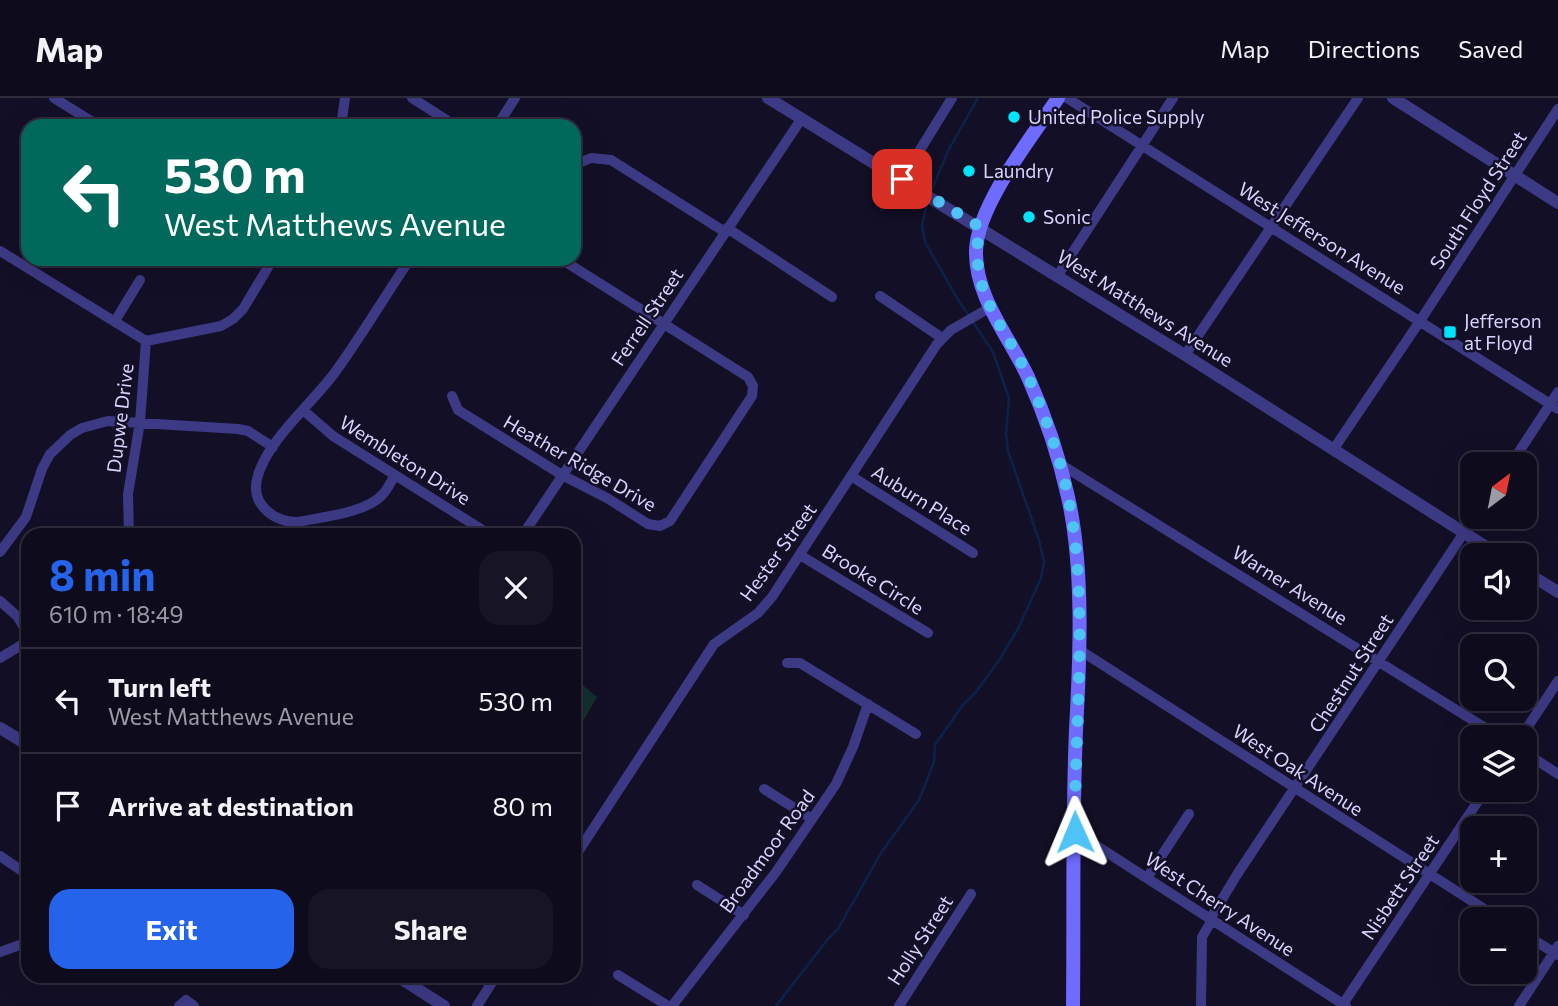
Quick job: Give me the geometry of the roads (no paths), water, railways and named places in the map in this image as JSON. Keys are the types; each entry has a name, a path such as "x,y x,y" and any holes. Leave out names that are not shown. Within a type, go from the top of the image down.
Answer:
{"main road":[{"path":"1058,98 1001,184 980,227 976,248 977,272 986,310 1027,374 1046,418 1069,499 1077,563 1078,649 1073,1006"}],"street":[{"path":"54,98 88,119"},
{"path":"342,119 345,98"},
{"path":"412,98 445,119"},
{"path":"502,119 515,98"},
{"name":"West Matthews Avenue","path":"768,98 1058,275 1480,543"},
{"path":"902,179 952,98"},
{"name":"West Jefferson Avenue","path":"1067,98 1554,406"},
{"path":"1058,275 1173,98"},
{"path":"1185,355 1358,98"},
{"path":"1393,98 1558,203"},
{"name":"South Floyd Street","path":"1333,450 1558,109"},
{"name":"Ferrell Street","path":"527,528 802,118"},
{"path":"581,162 591,158 611,160 832,297"},
{"path":"0,251 21,264"},
{"path":"25,266 146,341"},
{"name":"Dupwe Drive","path":"129,528 128,494 139,422 146,341 221,326 233,319 243,309 269,266"},
{"path":"395,475 383,494 372,504 298,522 287,522 269,514 258,499 257,480 273,447 337,370 405,266"},
{"path":"572,266 664,324"},
{"path":"115,321 140,280"},
{"path":"880,296 943,338"},
{"name":"Hester Street","path":"581,847 714,644 758,613 800,555 943,338 986,310"},
{"name":"Heather Ridge Drive","path":"452,396 458,410 562,475 607,498 648,524 655,526 668,523 752,396 753,386 748,377 664,324"},
{"path":"1520,452 1554,406 1558,392"},
{"name":"Wembleton Drive","path":"303,410 333,436 479,528"},
{"path":"0,552 26,517 42,469 57,446 74,432 92,424 108,421 139,422 238,429 248,431 273,447"},
{"name":"Warner Avenue","path":"1060,464 1481,725"},
{"name":"Auburn Place","path":"851,476 973,554"},
{"name":"Chestnut Street","path":"1201,1006 1202,937 1211,920 1467,529"},
{"name":"Brooke Circle","path":"800,555 928,633"},
{"path":"1537,579 1558,592"},
{"path":"0,601 21,623"},
{"path":"0,658 21,645"},
{"name":"West Oak Avenue","path":"1078,649 1481,907"},
{"path":"787,663 800,663 916,734"},
{"path":"1529,725 1558,681"},
{"name":"Broadmoor Road","path":"670,1006 744,915 841,775 868,704"},
{"path":"0,728 21,741"},
{"path":"1537,760 1558,774"},
{"path":"764,789 812,819"},
{"name":"Nisbett Street","path":"1345,1005 1477,802"},
{"path":"1147,878 1189,814"},
{"name":"West Cherry Avenue","path":"1075,832 1345,1005"},
{"path":"0,856 21,870"},
{"path":"697,885 744,915"},
{"name":"Holly Street","path":"899,1006 971,894"},
{"path":"1519,1006 1557,951 1537,941"},
{"path":"0,952 21,944"},
{"path":"618,975 670,1006"},
{"path":"408,983 444,1006"},
{"path":"477,1006 492,983"},
{"path":"179,1006 186,1000 191,1001 194,1006"}],"waterway":[{"path":"931,192 948,151 978,98"},
{"path":"776,1006 838,929 881,853 919,800 934,762 935,745 1000,659 1019,627 1041,578 1044,562 1039,540 1008,451 1006,434 1009,398 993,352 957,298 926,244 922,227 927,201"}],"place":[{"name":"United Police Supply","path":"1014,117"},
{"name":"Laundry","path":"969,171"},
{"name":"Sonic","path":"1029,217"},
{"name":"Jefferson at Floyd","path":"1450,332"}]}
